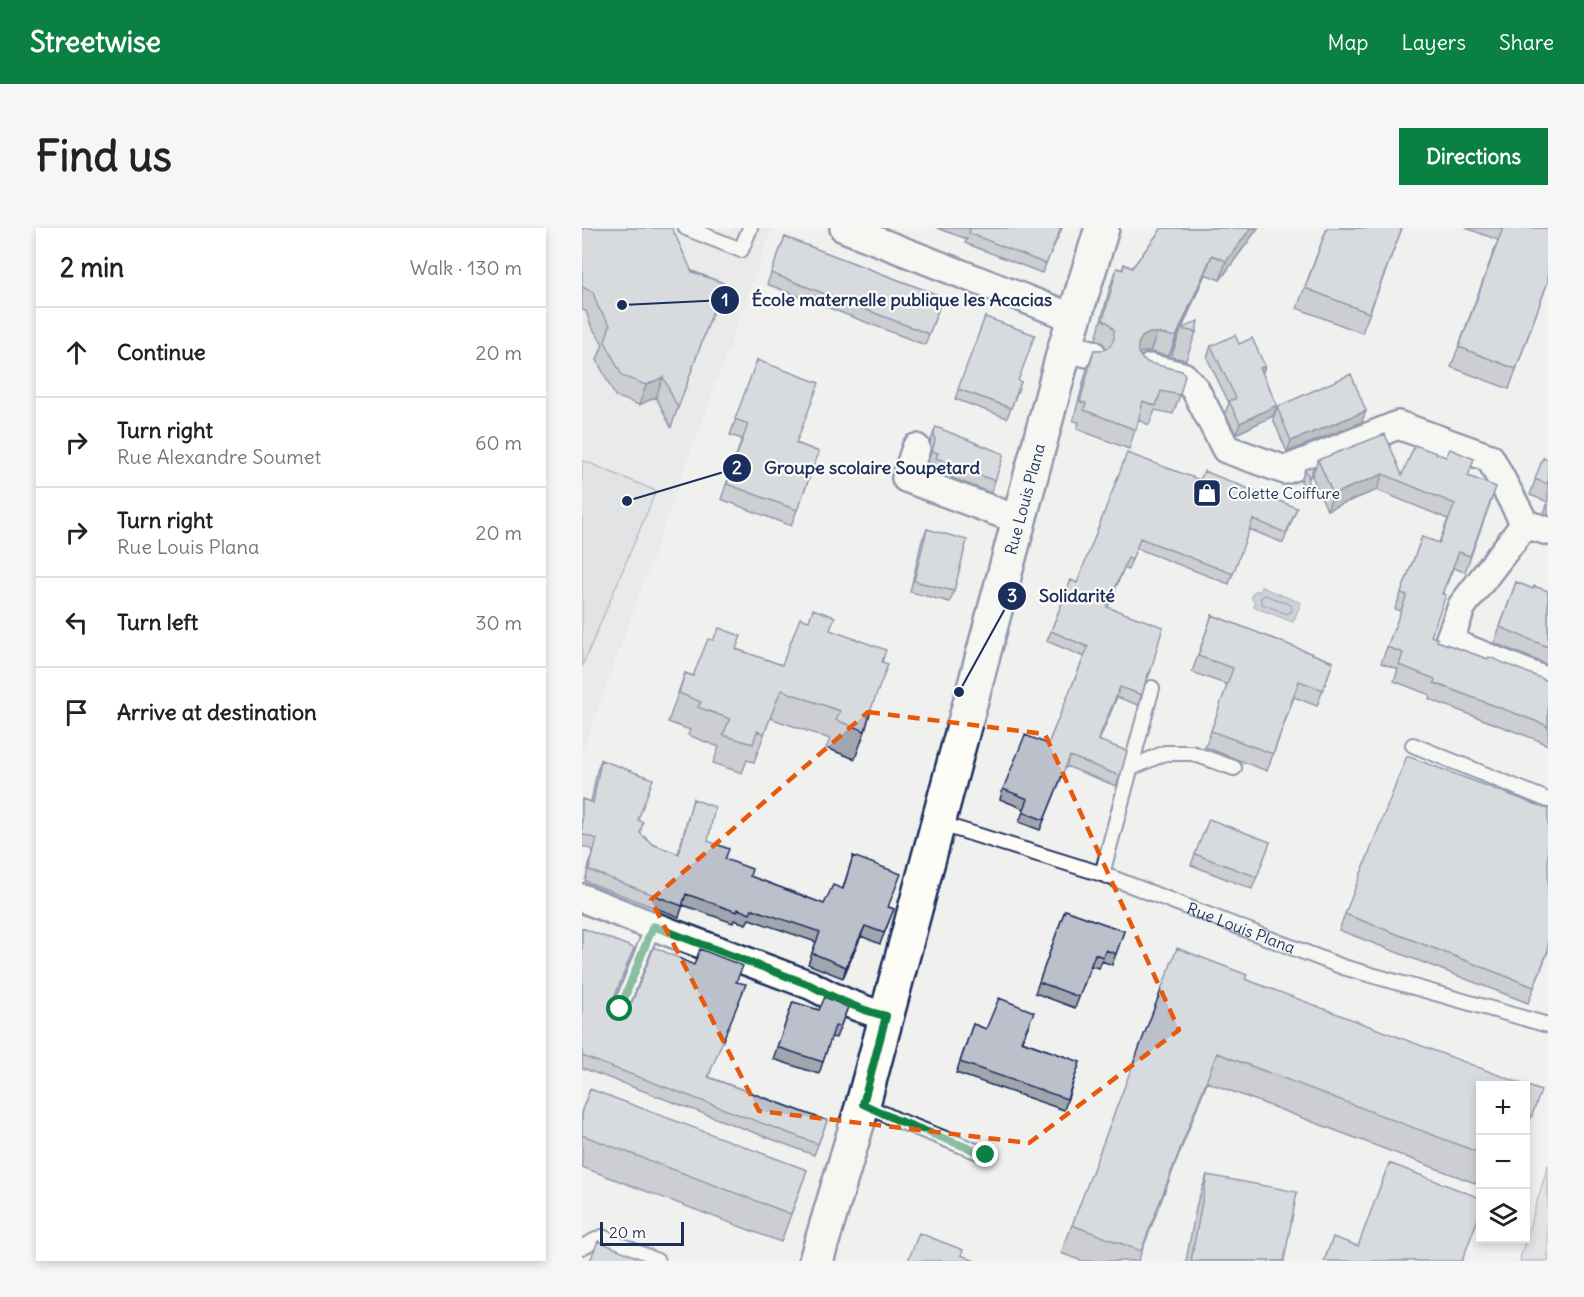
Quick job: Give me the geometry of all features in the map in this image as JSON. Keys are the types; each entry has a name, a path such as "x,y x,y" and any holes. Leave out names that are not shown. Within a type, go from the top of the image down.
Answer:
{"street":[{"path":"844,228 1077,340"},
{"name":"Rue Louis Plana","path":"816,1261 863,1104 1019,520 1077,340 1102,228"},
{"path":"1146,367 1183,376 1196,389 1226,449 1285,470 1398,425 1490,458 1536,527 1462,606 1450,638 1457,645 1548,682"},
{"path":"916,448 906,478 1019,520"},
{"path":"582,898 810,985 828,995 873,1013 886,1016"}],"lane":[{"path":"686,228 741,250 750,228"},
{"path":"1102,874 1152,688"},
{"path":"1413,745 1548,800"},
{"path":"1131,768 1166,753 1192,753 1234,768"},
{"name":"Rue Louis Plana","path":"938,823 1102,874 1343,967 1548,1025"},
{"path":"620,1009 653,926"},
{"path":"863,1104 986,1155"},
{"path":"582,1247 602,1238 657,1261"}],"highlighted area":[{"path":"868,712 1045,734 1179,1030 1029,1143 759,1111 651,900"}],"shaded area":[{"path":"582,228 717,228 730,232 731,228 772,229 582,752"},
{"path":"582,460 656,491 582,667"},
{"path":"1548,1165 1548,1261 1520,1261 1525,1243 1530,1243 1530,1225"}],"water":[{"path":"1261,587 1301,603 1293,622 1254,607 1252,596 1255,591 1260,591"}],"building":[{"path":"582,228 672,228 692,272 723,283 678,408 663,377 646,385 622,376 605,341 610,325 598,307 593,292 582,287"},
{"path":"967,228 1061,228 1046,264 969,233 970,229"},
{"path":"1162,228 1251,228 1226,261 1212,255 1176,337 1149,333 1142,337 1138,344 1138,353 1143,360 1182,371 1185,375 1180,395 1161,391 1156,406 1143,401 1136,430 1084,410 1086,403 1080,402 1094,350 1104,350 1114,339 1114,330 1109,323 1103,320 1117,268 1123,270 1124,264 1132,268"},
{"path":"1327,228 1402,228 1369,313 1305,288"},
{"path":"1503,228 1548,228 1548,281 1516,369 1459,347"},
{"path":"785,237 943,297 929,334 771,273"},
{"path":"985,317 1035,335 1011,408 958,389"},
{"path":"1198,321 1196,332 1181,329"},
{"path":"1235,335 1239,344 1252,338 1265,366 1260,368 1277,405 1240,423 1229,401 1236,398 1211,346"},
{"path":"757,360 819,383 796,443 819,452 797,510 727,484 748,424 735,419"},
{"path":"1351,374 1366,411 1291,441 1277,407"},
{"path":"936,427 1004,454 995,481 936,458 938,453 932,451"},
{"path":"1385,434 1402,475 1415,445 1446,457 1450,449 1474,459 1468,476 1496,487 1470,556 1459,552 1442,594 1446,595 1431,636 1438,639 1437,641 1488,659 1489,657 1548,681 1548,727 1434,683 1435,679 1399,665 1403,653 1387,647 1407,595 1401,593 1422,537 1439,543 1455,504 1383,474 1333,494 1318,460"},
{"path":"1127,453 1200,480 1204,471 1297,508 1286,533 1253,519 1233,574 1140,538 1132,560 1128,558 1107,607 1163,627 1142,695 1120,687 1098,740 1127,751 1120,776 1070,756 1044,820 1023,812 1028,799 1003,789 1025,735 1048,744 1088,647 1051,631 1071,580 1077,583"},
{"path":"1543,458 1548,460 1548,484 1535,479"},
{"path":"1314,466 1309,478 1305,469"},
{"path":"927,529 967,540 954,591 914,581"},
{"path":"1516,582 1533,589 1534,586 1548,591 1548,647 1500,627"},
{"path":"813,609 835,617 830,630 886,650 882,662 888,664 865,731 836,720 840,711 781,690 764,734 757,731 753,744 723,735 730,719 698,707 701,702 679,693 685,673 693,676 708,639 713,640 719,628 741,636 736,649 782,665 800,618 809,621"},
{"path":"1212,615 1333,662 1323,690 1299,681 1273,754 1211,731 1233,668 1198,656"},
{"path":"1407,756 1548,809 1548,950 1534,987 1345,914"},
{"path":"601,760 653,779 638,820 643,822 640,833 652,844 679,854 693,799 715,807 708,841 729,849 725,859 752,869 750,876 824,904 833,885 843,889 853,856 901,874 888,907 894,909 884,933 865,926 846,967 812,953 820,932 752,909 750,914 738,909 737,912 686,894 682,906 589,870 597,839 582,834 582,799 593,803"},
{"path":"1209,819 1270,842 1257,877 1195,854"},
{"path":"1065,910 1124,931 1116,954 1106,950 1103,957 1095,954 1079,997 1039,982"},
{"path":"582,928 634,948 615,995 621,1007 626,1007 632,1002 654,947 694,965 700,949 743,966 736,982 746,984 708,1077 827,1121 818,1144 582,1056"},
{"path":"1177,948 1247,975 1245,979 1515,1081 1476,1081 1476,1151 1217,1053 1141,1251 1072,1225"},
{"path":"825,997 848,1007 840,1027 835,1026 823,1062 777,1047 793,1002 819,1010"},
{"path":"999,998 1034,1012 1021,1041 1080,1062 1067,1099 960,1062 973,1024 986,1029"},
{"path":"1530,1087 1541,1091 1530,1120"},
{"path":"590,1089 807,1170 791,1214 582,1135 582,1110"},
{"path":"1389,1163 1476,1196 1476,1224 1462,1261 1324,1261 1333,1237 1358,1246"},
{"path":"1207,1175 1297,1192 1284,1261 1191,1261"},
{"path":"919,1233 963,1250 961,1255 975,1261 908,1261"},
{"path":"598,1241 646,1261 590,1261"}],"place":[{"name":"École maternelle publique les Acacias","path":"622,305"},
{"name":"Colette Coiffure","path":"1207,493"},
{"name":"Groupe scolaire Soupetard","path":"627,501"},
{"name":"Solidarité","path":"959,692"}],"route":[{"path":"620,1009 653,926 810,985 828,995 886,1016 863,1104 986,1155"}]}
